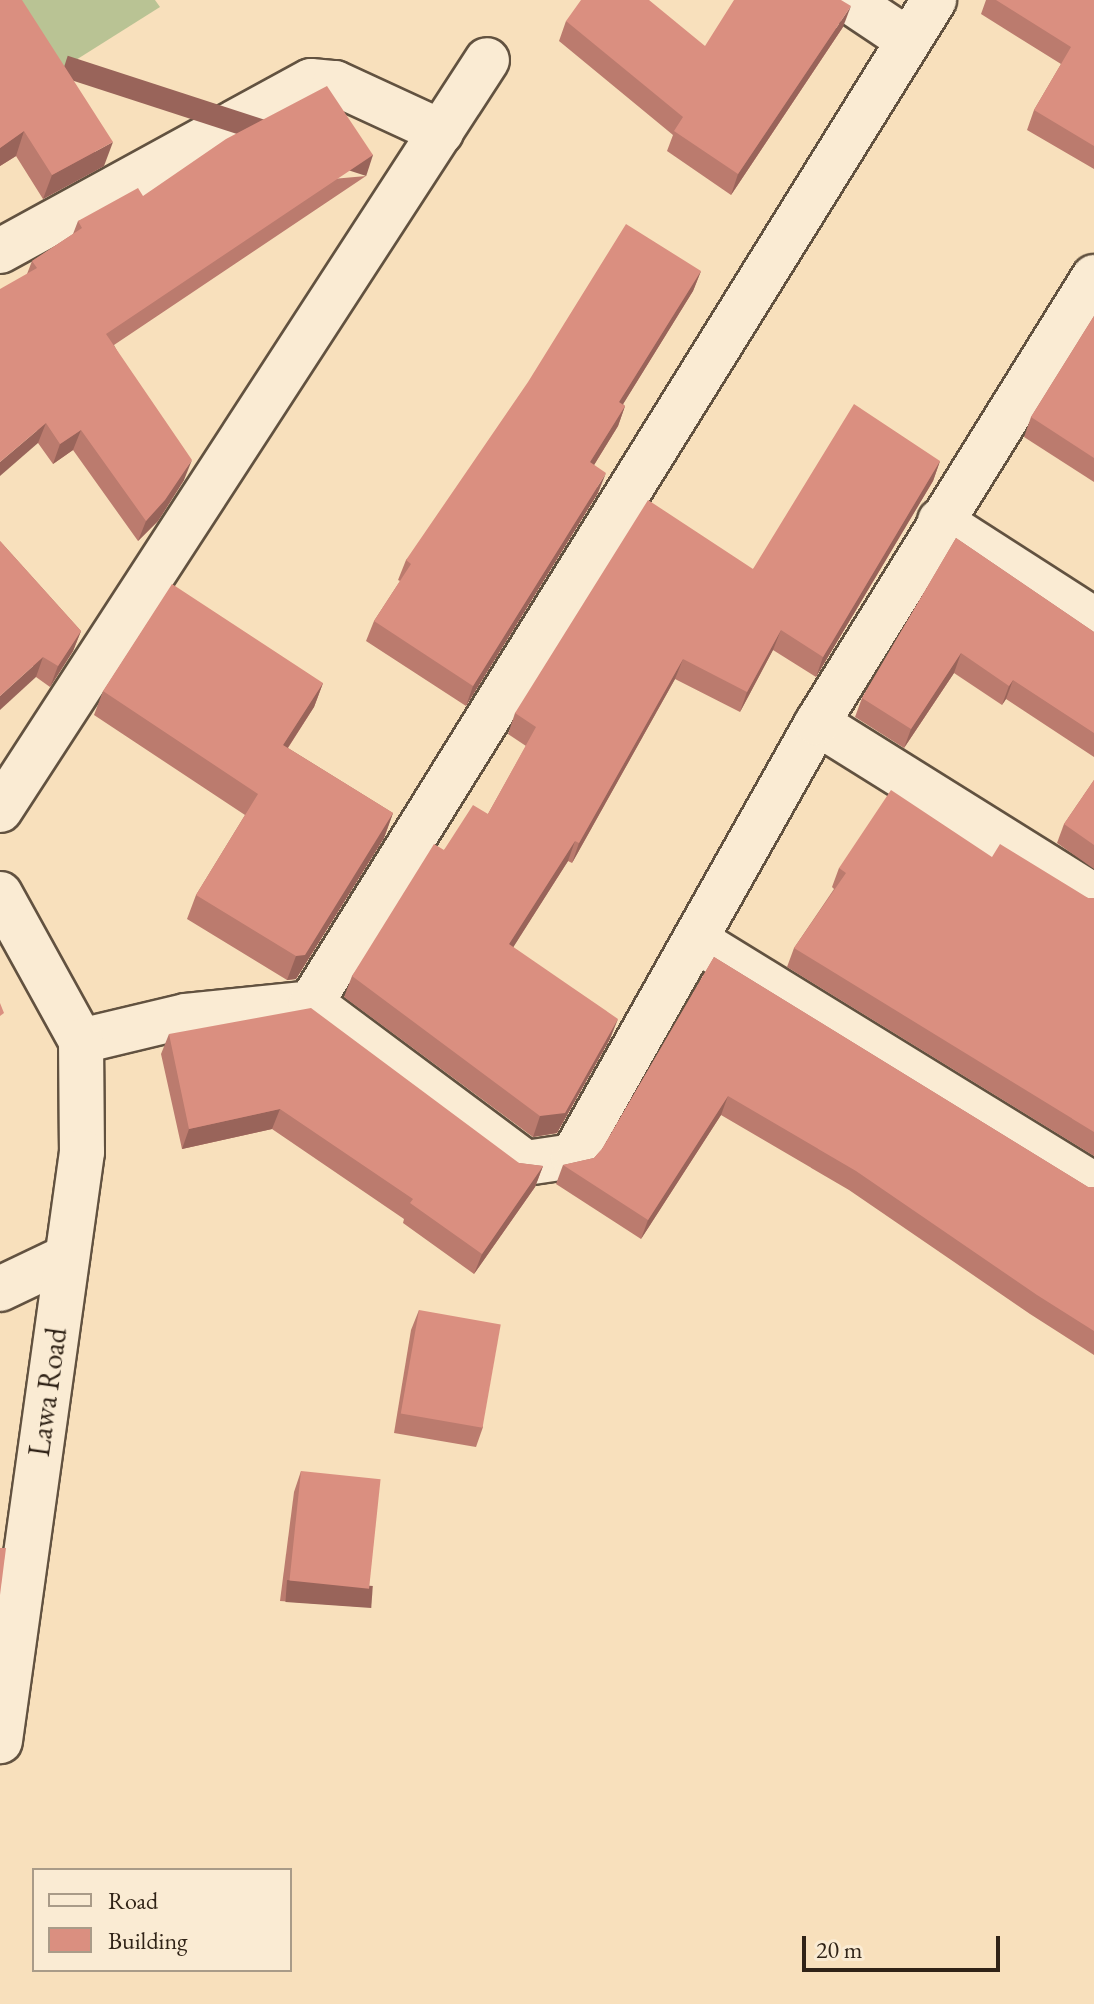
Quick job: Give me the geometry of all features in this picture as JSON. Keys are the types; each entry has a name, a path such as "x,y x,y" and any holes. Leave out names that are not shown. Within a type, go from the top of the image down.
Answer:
{"street":[{"path":"848,0 908,40"},
{"path":"311,1003 934,0"},
{"path":"0,810 487,60"},
{"path":"0,251 311,81 335,83 441,132"},
{"path":"8,920 81,1041 186,1016 311,1003 526,1163 552,1162 573,1156 817,723 940,521 1081,322 1094,277"},
{"path":"940,521 1094,620"},
{"path":"817,723 1094,896"},
{"path":"696,940 1094,1185"},
{"name":"Lawa Road","path":"1,1729 82,1152 81,1041"},
{"path":"0,1289 67,1257"}],"green space":[{"path":"19,0 155,0 160,7 60,70"}],"building":[{"path":"0,0 22,0 113,142 52,175 24,131 0,148"},
{"path":"581,0 649,0 705,46 734,0 841,0 851,6 738,174 674,131 683,117 566,21"},
{"path":"996,0 1094,0 1094,146 1034,110 1071,47"},
{"path":"327,86 373,155 106,334 192,460 165,500 146,521 81,430 60,444 46,423 0,462 0,289 37,268 32,261 82,228 78,221 138,188 143,196 226,139"},
{"path":"626,224 701,271 619,402 625,406 590,462 606,473 473,686 374,621 411,564 406,560 528,382"},
{"path":"1094,316 1094,458 1031,417"},
{"path":"854,404 940,461 823,657 781,630 747,692 683,659 579,843 575,841 509,944 618,1019 565,1113 540,1116 352,976 434,844 444,850 473,805 488,814 536,727 515,713 648,500 753,569"},
{"path":"956,538 1094,632 1094,733 1013,680 1009,686 961,653 911,729 862,698"},
{"path":"0,541 81,631 58,666 43,657 0,696"},
{"path":"172,584 323,683 283,745 393,813 305,955 296,956 196,895 258,794 103,691"},
{"path":"1094,780 1094,845 1064,824"},
{"path":"891,790 992,857 1000,844 1088,898 1094,898 1094,1132 794,948 846,873 839,868"},
{"path":"714,957 1088,1187 1094,1187 1094,1331 856,1171 728,1096 648,1220 563,1165 594,1158 602,1149"},
{"path":"311,1008 519,1163 543,1166 482,1254 410,1203 413,1199 280,1109 189,1129 169,1034"},
{"path":"419,1310 501,1324 483,1428 401,1413"},
{"path":"301,1471 381,1479 369,1589 290,1580"},
{"path":"0,1548 6,1548 0,1595"}]}
